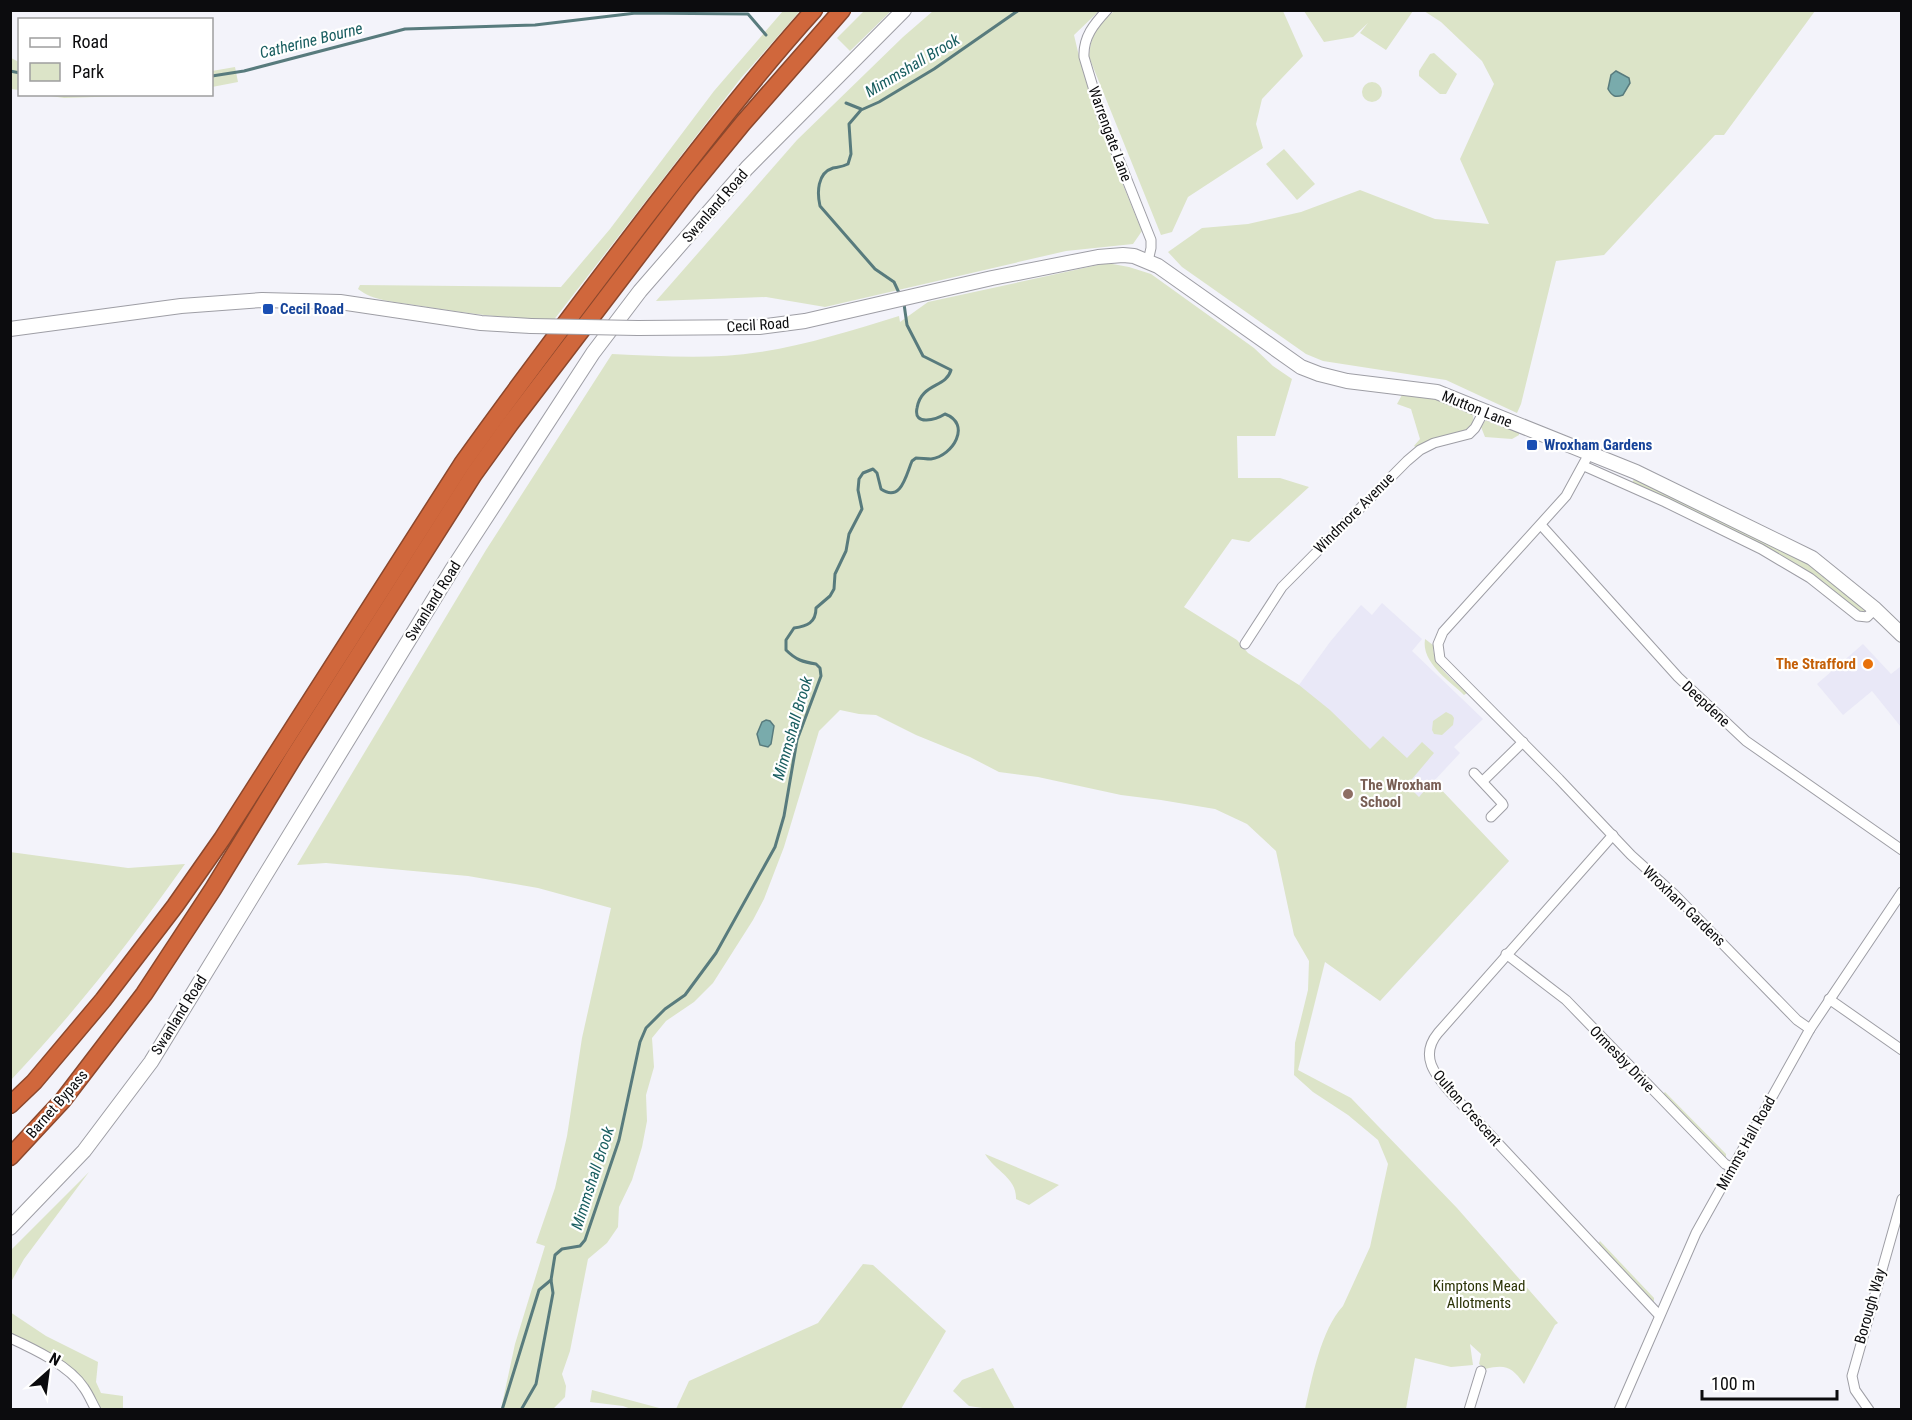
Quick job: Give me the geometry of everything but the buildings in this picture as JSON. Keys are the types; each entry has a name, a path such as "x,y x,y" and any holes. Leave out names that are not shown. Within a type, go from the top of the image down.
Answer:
{"highway":[{"path":"10,1104 34,1082 103,1000 222,840 430,513 489,425 556,334 749,86 814,10"},
{"name":"Barnet Bypass","path":"10,1157 63,1100 144,994 474,474 510,424 696,181 842,10"}],"main road":[{"name":"Swanland Road","path":"10,1228 84,1150 151,1062 453,568 593,353 640,291 747,168 904,10"},
{"name":"Cecil Road","path":"10,329 181,306 262,300 340,302 481,323 531,326 759,327 805,321 992,278 1098,257 1123,255 1145,260"},
{"name":"Mutton Lane","path":"1145,260 1172,275 1301,367 1347,381 1437,392 1636,472 1793,547 1827,569 1902,635"}],"street":[{"name":"Warrengate Lane","path":"1107,10 1088,33 1084,57 1102,117 1151,240 1151,248 1145,260"},
{"name":"Windmore Avenue","path":"1245,644 1282,587 1407,461 1420,450 1434,443 1469,434 1484,411"},
{"name":"Wroxham Gardens","path":"1590,452 1566,496 1446,628 1438,644 1438,653 1443,664 1523,742 1641,865 1673,892 1797,1020 1810,1029"},
{"path":"1584,466 1761,549 1810,578 1858,615 1867,616 1875,609"},
{"name":"Deepdene","path":"1541,525 1678,677 1746,741 1902,850"},
{"path":"1483,781 1523,742"},
{"path":"1474,772 1502,802 1503,805 1491,817"},
{"name":"Oulton Crescent","path":"1613,835 1433,1038 1429,1053 1432,1070 1451,1094 1659,1315"},
{"name":"Mimms Hall Road","path":"1619,1410 1696,1233 1810,1029 1902,892"},
{"name":"Ormesby Drive","path":"1506,954 1566,1000 1725,1164 1733,1168"},
{"path":"1829,999 1902,1050"},
{"name":"Borough Way","path":"1869,1410 1855,1390 1852,1376 1902,1199"},
{"path":"10,1338 40,1353 77,1379 96,1410"},
{"path":"1469,1410 1481,1371"}],"shaded area":[{"name":"The Wroxham School","path":"1382,603 1422,639 1412,651 1483,719 1454,747 1460,753 1433,782 1509,861 1380,1001 1272,734 1299,685 1330,642 1361,605 1372,615"},
{"path":"1863,644 1891,674 1900,667 1901,669 1901,727 1872,691 1843,715 1817,684"}],"green space":[{"path":"865,10 891,11 850,51 837,38"},
{"path":"1115,10 1283,11 1303,56 1262,99 1256,124 1263,148 1188,197 1172,232 1161,235 1089,57 1096,30"},
{"path":"783,11 800,11 741,78 553,321 484,315 393,302 378,299 358,289 360,285 561,287 610,229 714,91"},
{"path":"933,11 1099,11 1074,35 1095,111 1142,231 1133,244 1066,251 825,307 766,297 656,301 797,140"},
{"path":"1304,11 1413,11 1386,50 1360,33 1368,23 1353,37 1324,42"},
{"path":"1424,11 1815,11 1724,135 1715,135 1604,255 1556,261 1517,413 1446,380 1323,361 1306,354 1182,267 1168,252 1202,228 1248,224 1301,212 1360,190 1435,219 1489,224 1460,159 1494,84 1482,61 1441,22"},
{"path":"1434,53 1457,74 1446,94 1440,94 1419,76 1419,71 1430,54"},
{"path":"11,58 18,62 18,90 11,89"},
{"path":"235,67 238,82 213,87 213,71"},
{"path":"1372,82 1379,85 1382,92 1379,99 1372,102 1365,99 1362,92 1365,85"},
{"path":"51,96 125,96 64,98"},
{"path":"1284,149 1315,184 1297,200 1266,164"},
{"name":"Kimptons Mead Allotments","path":"1107,263 1151,274 1254,348 1273,366 1292,379 1275,436 1237,436 1238,478 1280,478 1309,487 1249,542 1232,539 1184,607 1237,640 1248,653 1299,685 1330,710 1370,749 1383,736 1407,758 1422,742 1434,753 1407,785 1419,797 1433,781 1509,861 1380,1001 1325,962 1298,1070 1351,1098 1457,1208 1558,1323 1524,1384 1508,1368 1485,1369 1479,1364 1481,1354 1470,1344 1473,1365 1451,1367 1415,1358 1406,1409 1305,1409 1323,1341 1335,1316 1343,1306 1370,1247 1388,1164 1378,1140 1348,1115 1313,1092 1294,1075 1295,1043 1308,990 1309,961 1294,935 1276,851 1247,824 1215,809 1121,795 1038,777 999,772 876,715 840,710 819,731 784,847 764,899 753,920 713,983 694,1002 666,1021 652,1038 654,1067 646,1095 647,1121 642,1147 632,1180 619,1207 618,1227 607,1243 588,1259 570,1351 562,1374 566,1386 565,1397 553,1409 501,1409 515,1344 545,1246 536,1243 555,1188 567,1136 582,1038 611,908 538,888 468,876 326,863 297,865 486,550 612,354 705,357 778,349 830,337 899,316 900,322 928,302"},
{"path":"1403,393 1427,395 1472,413 1473,421 1468,429 1417,448 1414,446 1420,439 1411,409 1397,404"},
{"path":"1489,420 1519,432 1519,435 1512,439 1485,437 1481,427 1485,421"},
{"path":"1635,477 1800,557 1866,609 1865,611 1858,611 1817,578 1632,483"},
{"path":"1425,639 1433,645 1440,666 1467,693 1464,695 1432,664 1427,656"},
{"path":"1446,712 1454,718 1453,725 1442,735 1434,734 1433,721"},
{"path":"10,852 128,868 185,864 102,975 11,1080"},
{"path":"1665,1092 1726,1154 1726,1158 1663,1094"},
{"path":"985,1154 1059,1185 1029,1205 1016,1199 1009,1180"},
{"path":"89,1172 24,1259 11,1282 11,1250"},
{"path":"1600,1241 1654,1298 1654,1302 1598,1244"},
{"path":"863,1264 873,1265 946,1331 901,1409 676,1409 689,1381 818,1323"},
{"path":"10,1312 46,1336 98,1362 96,1382 101,1393 123,1396 123,1409 100,1409 87,1387 63,1365 11,1333"},
{"path":"993,1368 1015,1409 969,1406 953,1391 962,1380"},
{"path":"592,1390 663,1409 631,1409 590,1402"}],"water":[{"path":"1616,71 1629,78 1630,83 1623,95 1618,96 1612,95 1608,89 1611,75"},
{"path":"766,720 774,726 771,744 768,747 760,745 757,734 762,722"}],"waterway":[{"name":"Mimmshall Brook","path":"900,295 894,282 875,269 820,206 819,184 821,179 833,168 848,164 851,154 849,124 861,110 879,102 934,69 1019,10"},
{"name":"Catherine Bourne","path":"213,76 244,71 405,29 535,25 636,13 748,14 766,35"},
{"name":"Catherine Bourne","path":"10,71 18,73"},
{"name":"Catherine Bourne","path":"846,103 861,109"},
{"name":"Mimmshall Brook","path":"502,1410 539,1290 551,1280 555,1255 562,1249 580,1246 585,1240 619,1140 640,1042 646,1028 665,1009 685,995 716,953 775,847 784,816 797,740 821,676 820,668 816,664 800,660 786,650 786,640 794,628 807,625 812,620 816,608 830,596 834,589 835,574 846,551 849,534 862,509 858,490 859,479 863,473 873,469 877,473 881,489 888,492 898,490 905,480 912,461 916,458 939,457 952,446 956,439 957,425 953,419 945,414 937,418 922,420 917,414 919,400 923,394 944,380 951,370 923,356 907,325 904,304"},
{"name":"Mimmshall Brook","path":"521,1410 536,1384 553,1293 551,1280"}],"place":[{"name":"Cecil Road","path":"268,309"},
{"name":"Wroxham Gardens","path":"1532,445"},
{"name":"The Strafford","path":"1868,664"},
{"name":"The Wroxham School","path":"1348,794"}]}
